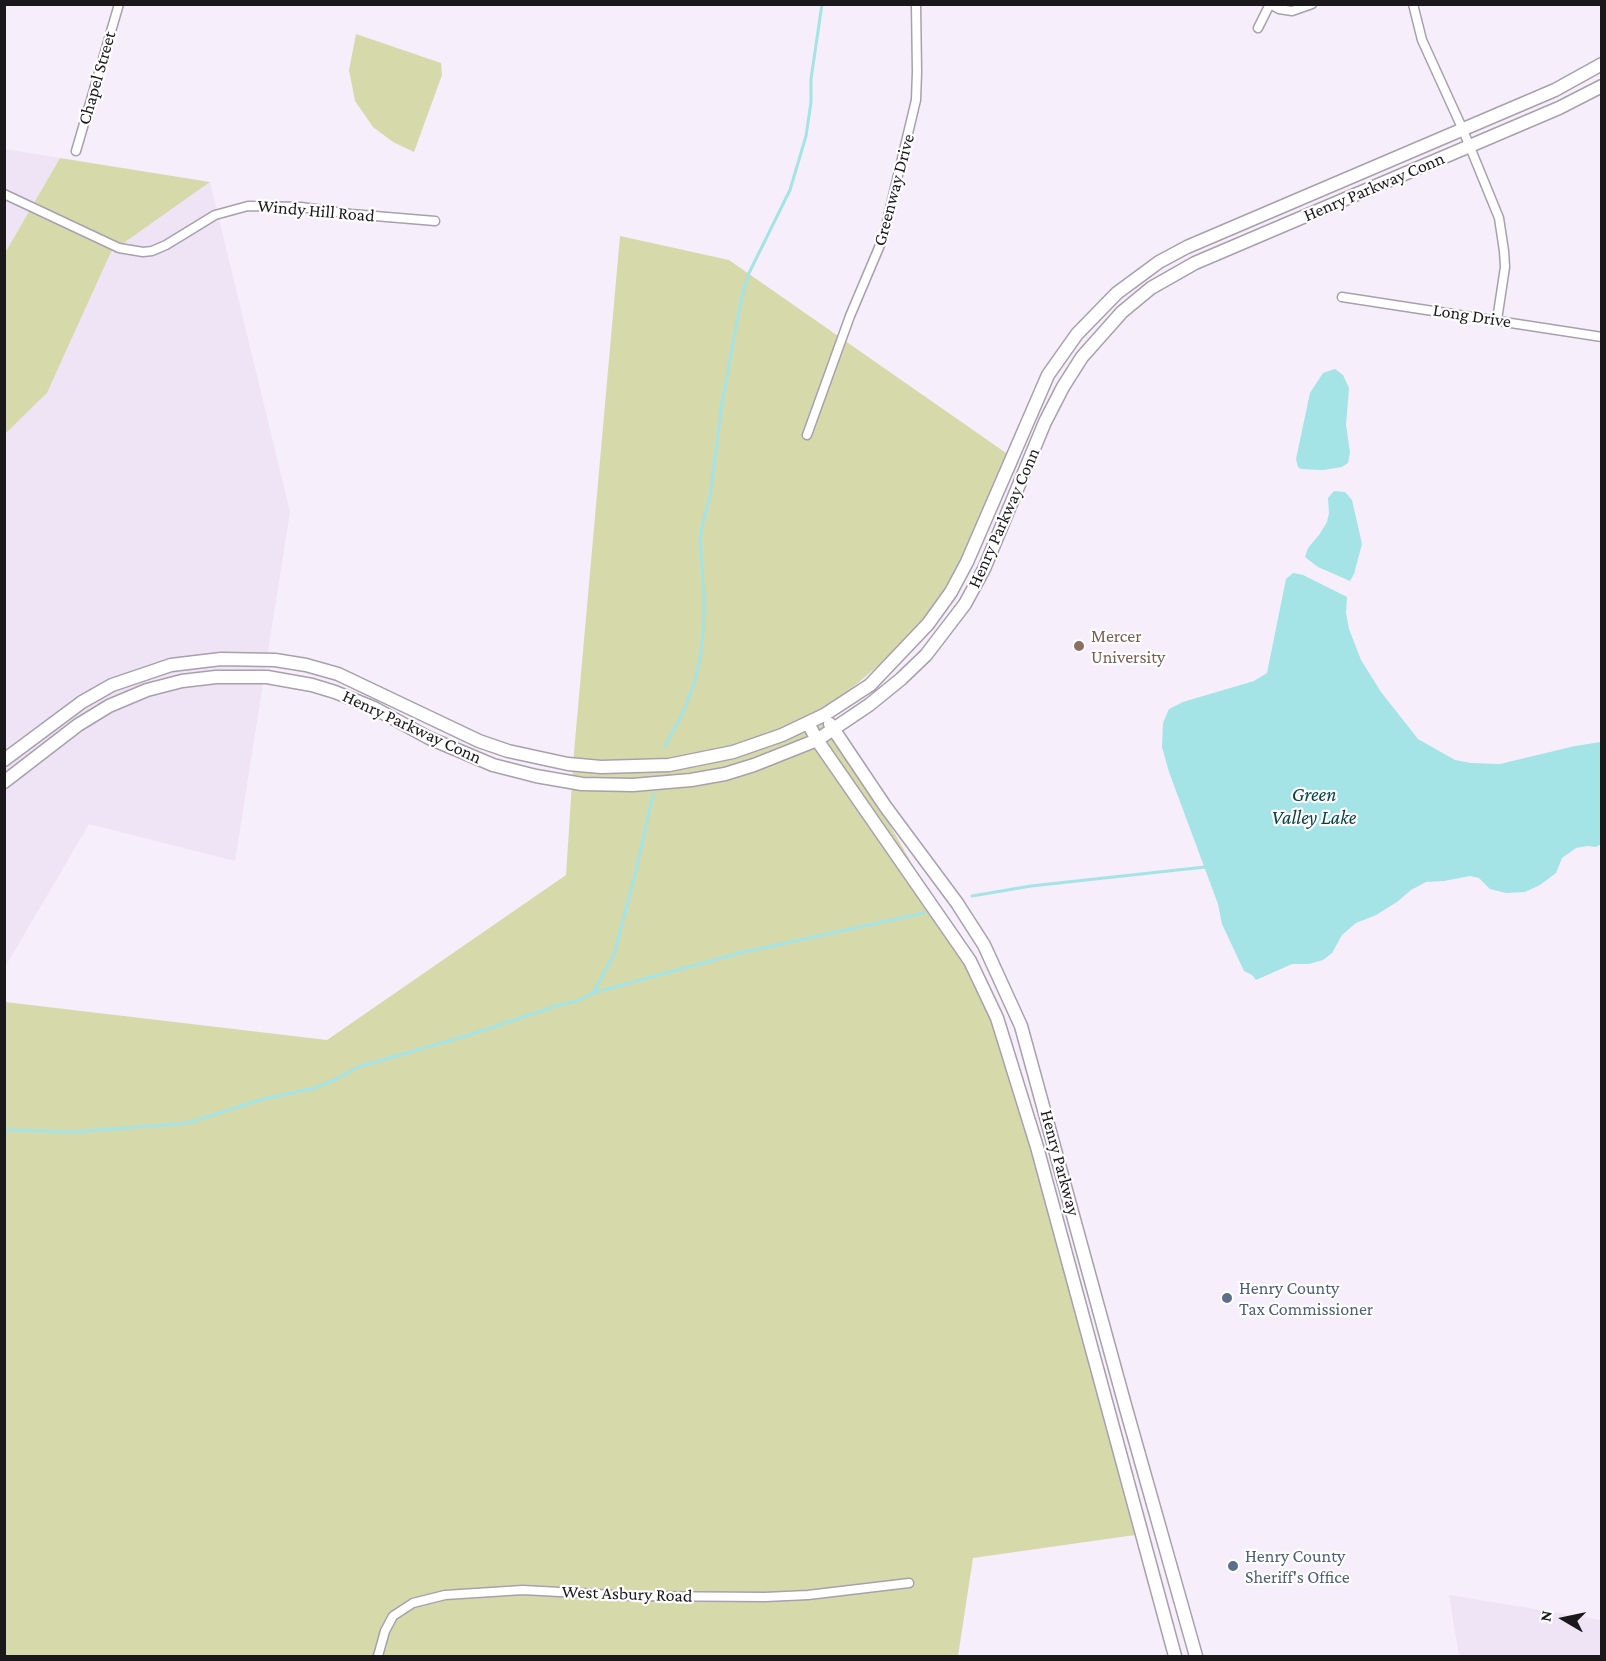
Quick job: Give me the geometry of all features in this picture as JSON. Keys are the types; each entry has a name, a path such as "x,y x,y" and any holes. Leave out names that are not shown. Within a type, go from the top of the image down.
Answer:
{"street":[{"name":"Chapel Street","path":"76,152 119,4"},
{"name":"Greenway Drive","path":"807,435 850,316 886,227 916,100 916,4"},
{"path":"1258,28 1270,4 1288,11 1299,10 1312,4"},
{"path":"1413,4 1422,40 1470,146 1499,218 1505,267 1497,320"},
{"name":"Henry Parkway Conn","path":"4,760 81,702 112,685 171,665 221,659 275,660 306,665 338,674 479,741 508,752 568,764 611,767 669,765 713,758 742,750 825,716 870,684 928,624 951,592 983,527 1000,482 1048,375 1077,334 1117,292 1160,261 1187,248 1555,90 1602,64"},
{"name":"Henry Parkway Conn","path":"4,783 78,725 109,706 147,690 182,681 216,677 267,676 312,685 374,708 429,738 494,765 526,774 582,784 633,786 725,774 817,740 869,705 901,679 926,655 965,604 984,569 1063,387 1082,357 1122,312 1151,288 1196,263 1559,108 1602,86"},
{"name":"Windy Hill Road","path":"4,194 119,248 143,252 166,245 215,215 248,206 301,207 435,221"},
{"name":"Long Drive","path":"1342,297 1602,337"},
{"name":"Henry Parkway","path":"825,716 885,806 979,936 1010,998 1021,1026 1196,1656"},
{"name":"Henry Parkway","path":"808,723 817,740 970,961 997,1018 1036,1148 1175,1656"},
{"name":"West Asbury Road","path":"378,1656 385,1631 393,1616 413,1603 445,1595 523,1590 633,1596 765,1597 808,1595 909,1583"}],"shaded area":[{"path":"5,149 60,158 5,253"},
{"path":"210,182 290,512 235,861 89,824 5,967 5,434 47,393 111,252"},
{"path":"1449,1595 1601,1620 1601,1656 1459,1656"}],"green space":[{"path":"356,34 441,63 442,75 414,152 393,142 373,127 355,101 349,70"},
{"path":"60,158 210,182 111,252 47,393 5,434 5,253"},
{"path":"620,236 729,260 1019,462 953,602 825,711 1011,1038 1142,1534 973,1558 958,1656 5,1656 5,1002 327,1040 566,875 574,752"}],"water":[{"path":"1335,369 1343,375 1349,388 1346,425 1350,452 1348,463 1342,467 1323,470 1301,469 1296,459 1310,393 1323,373"},
{"path":"1334,491 1345,492 1352,500 1362,544 1350,581 1318,567 1305,557 1308,548 1327,522 1328,498"},
{"name":"Green Valley Lake","path":"1293,573 1303,575 1347,597 1346,613 1349,629 1361,660 1381,692 1418,739 1455,760 1500,764 1601,742 1601,844 1596,847 1576,848 1562,858 1556,873 1540,885 1525,892 1506,893 1490,889 1479,878 1470,876 1426,882 1376,915 1356,923 1342,935 1332,953 1323,960 1309,964 1292,964 1256,980 1244,971 1222,924 1218,904 1169,772 1162,747 1163,723 1169,709 1183,702 1254,681 1267,673 1286,579"}],"waterway":[{"path":"665,746 682,715 695,681 700,658 704,599 700,536 711,490 722,403 742,295 749,273 790,190 806,136 811,102 811,79 822,4"},
{"path":"593,993 614,955 653,794"},
{"path":"972,896 1031,886 1205,867"},
{"path":"4,1130 75,1132 188,1123 260,1100 315,1088 358,1067 578,1001 593,993 740,953 924,913"}],"place":[{"name":"Mercer University","path":"1079,646"},
{"name":"Henry County Tax Commissioner","path":"1227,1298"},
{"name":"Henry County Sheriff's Office","path":"1233,1566"}]}
